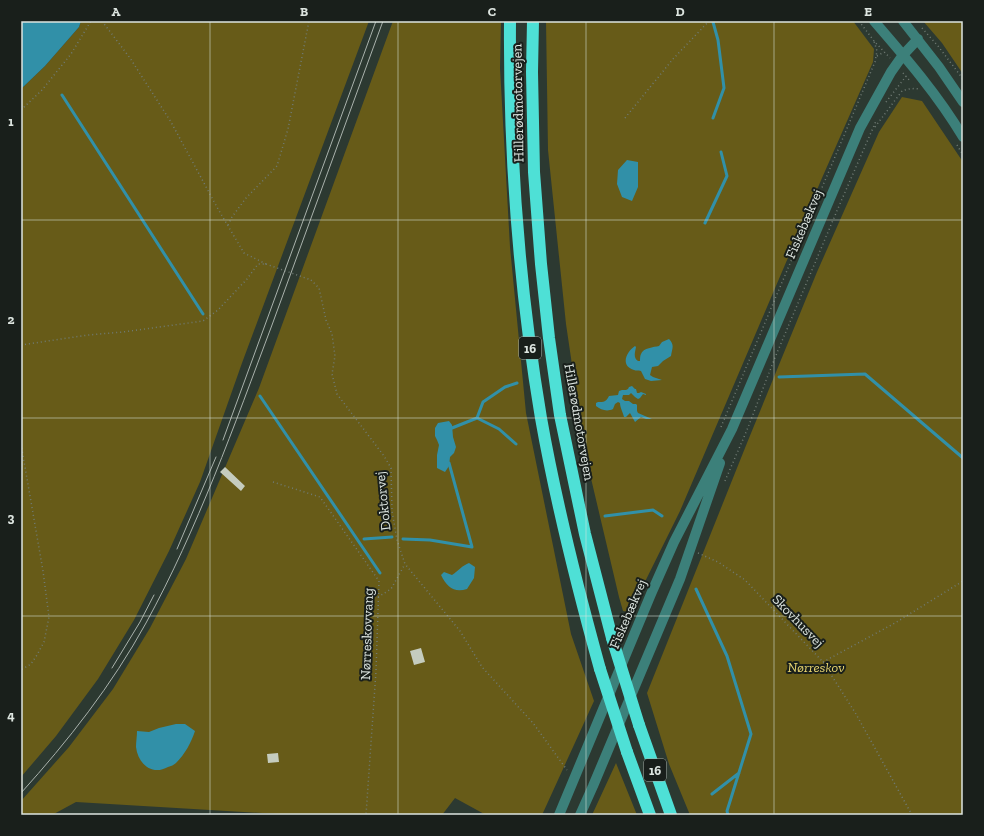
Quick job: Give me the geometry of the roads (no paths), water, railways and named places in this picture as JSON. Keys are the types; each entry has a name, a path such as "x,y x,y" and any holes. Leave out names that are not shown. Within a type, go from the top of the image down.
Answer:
{"highway":[{"name":"Hillerødmotorvejen","path":"510,21 513,172 529,339 542,419 565,536 581,601 600,669 627,752 650,815"},
{"name":"Hillerødmotorvejen","path":"533,21 532,72 534,172 541,264 549,338 560,415 585,534 612,638 639,725 671,815"}],"street":[{"path":"874,21 924,81 963,137"},
{"path":"903,21 939,67 963,102"},
{"name":"Fiskebækvej","path":"580,815 677,586 732,429 860,128 891,72 903,55 918,39"},
{"name":"Fiskebækvej","path":"559,815 674,542 732,429"}],"water":[{"path":"21,21 81,21 79,27 45,66 21,89"},
{"path":"627,160 638,162 638,187 632,201 622,197 617,184 618,170"},
{"path":"669,339 673,345 671,356 658,366 652,367 650,375 662,380 651,381 645,379 641,371 634,370 627,365 627,355 635,346 635,358 640,361 644,350 659,346 662,342"},
{"path":"632,386 636,389 637,393 641,392 646,395 643,394 638,399 631,393 629,395 623,395 622,399 636,404 638,413 652,419 641,417 635,422 630,413 624,417 620,403 618,402 615,404 613,409 609,410 596,406 596,403 605,401 609,396 618,395 619,391 626,390"},
{"path":"449,421 452,425 456,447 454,453 450,457 449,466 445,472 437,468 439,445 435,436 435,428 438,423"},
{"path":"469,563 475,567 474,578 467,589 458,590 448,586 441,575 444,572 452,575"},
{"path":"176,724 185,724 195,731 185,752 175,764 157,770 147,767 137,753 137,731 149,732"}],"waterway":[{"path":"713,22 718,40 724,88 713,118"},
{"path":"62,95 203,314"},
{"path":"705,223 727,176 721,152"},
{"path":"779,377 865,374 963,458"},
{"path":"477,418 483,402 505,387 517,383"},
{"path":"260,396 380,573"},
{"path":"452,428 477,418 499,429 516,444"},
{"path":"403,539 430,540 472,547 449,463"},
{"path":"605,516 653,510 662,516"},
{"path":"364,539 392,537"},
{"path":"696,589 727,656 751,734 727,811 728,815"},
{"path":"712,794 739,773"}],"tram line":[{"path":"223,440 376,21"},
{"path":"21,793 72,733 119,668 146,623 182,551 199,514 244,401 383,21"},
{"path":"177,549 216,457"},
{"path":"112,668 140,622 154,595"}],"park label":[{"name":"Nørreskov","path":"816,667"}]}
